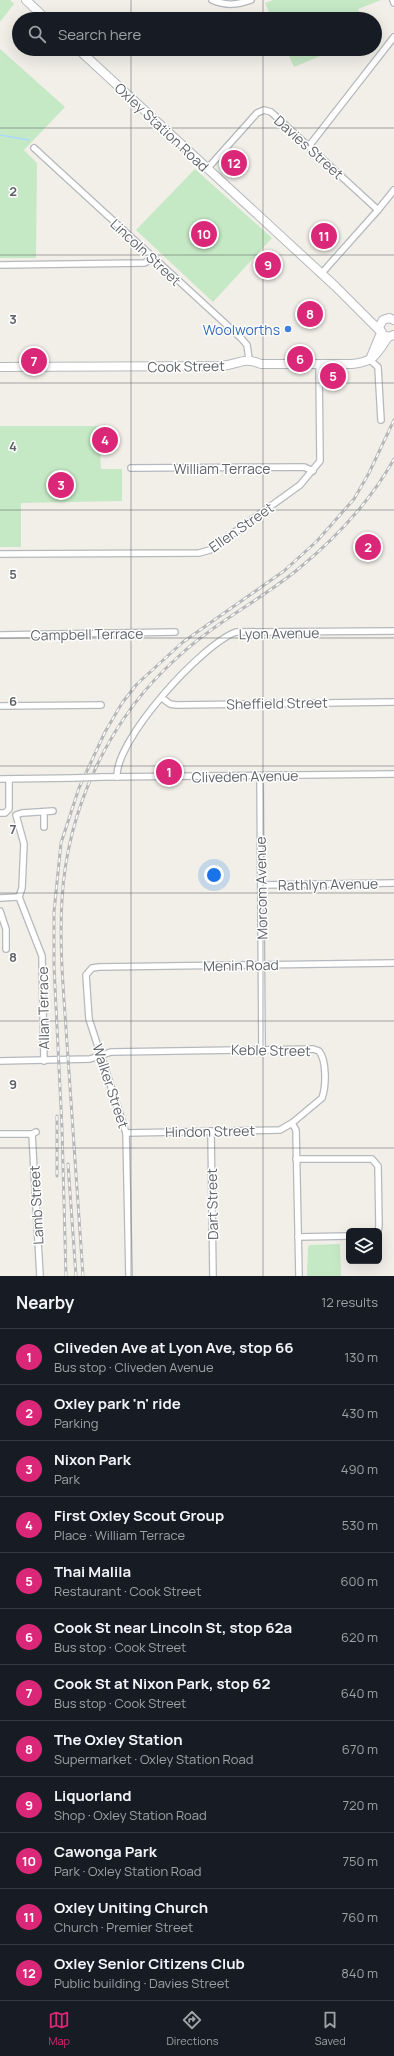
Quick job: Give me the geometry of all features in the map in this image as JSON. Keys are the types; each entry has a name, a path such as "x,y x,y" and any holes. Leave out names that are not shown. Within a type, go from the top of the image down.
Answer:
{"main road":[{"path":"32,2 40,12"},
{"name":"Oxley Station Road","path":"86,56 352,303 380,332 391,336"},
{"name":"Oxley Station Road","path":"352,303 372,315 391,318"},
{"path":"370,360 380,332 381,322 391,318"},
{"path":"370,360 379,353 391,336"},
{"name":"Cook Street","path":"0,367 220,366 232,365 249,360 261,364 352,364 370,360"}],"street":[{"path":"212,0 229,5 251,0"},
{"path":"382,52 394,37"},
{"path":"309,146 379,56"},
{"name":"Davies Street","path":"207,169 257,113 264,110 271,112 378,210"},
{"name":"Lincoln Street","path":"34,148 153,259 241,338 247,345 249,360"},
{"path":"321,274 394,190"},
{"path":"0,265 144,263 153,259"},
{"path":"370,360 378,367 380,420"},
{"name":"Ellen Street","path":"0,554 204,552 300,486 320,461 318,364"},
{"name":"William Terrace","path":"131,468 304,467 313,470"},
{"name":"Lyon Avenue","path":"117,777 118,764 134,734 162,698 193,663 228,636 236,632 394,631"},
{"name":"Campbell Terrace","path":"0,635 175,632"},
{"name":"Sheffield Street","path":"162,698 170,704 176,705 394,702"},
{"path":"0,706 101,705"},
{"name":"Cliveden Avenue","path":"0,779 394,774"},
{"name":"Morcom Avenue","path":"260,776 262,1049"},
{"path":"0,813 5,813 9,809 9,779"},
{"path":"0,898 19,897 22,888 24,844 16,815 9,809"},
{"path":"16,815 22,813 53,811"},
{"path":"44,812 44,828"},
{"name":"Rathlyn Avenue","path":"261,885 394,883"},
{"name":"Allan Terrace","path":"19,897 42,956 44,1061"},
{"path":"0,911 6,929 6,949"},
{"name":"Menin Road","path":"89,970 99,967 394,963"},
{"name":"Walker Street","path":"89,970 86,975 87,1006 126,1133 129,1276"},
{"name":"Keble Street","path":"101,1055 112,1052 313,1049 322,1054 325,1085 322,1098 292,1123"},
{"name":"Allan Terrace","path":"0,1061 90,1059 101,1055"},
{"path":"292,1123 296,1130 299,1276"},
{"name":"Hindon Street","path":"126,1133 280,1130 292,1123"},
{"name":"Dart Street","path":"211,1131 213,1276"},
{"name":"Lamb Street","path":"0,1134 34,1133 40,1276"},
{"path":"296,1159 372,1159 378,1166 379,1228"},
{"path":"298,1237 346,1236"}],"green space":[{"path":"0,0 10,0 14,4 0,22"},
{"path":"273,0 381,0 358,9 359,12 269,12 265,3"},
{"path":"0,49 65,107 24,150 37,163 36,258 0,258"},
{"path":"289,56 320,56 294,67"},
{"path":"195,169 272,238 213,302 136,230"},
{"path":"0,426 99,426 101,469 122,469 122,501 21,503 21,547 0,547"},
{"path":"340,1244 341,1276 307,1276 308,1247 310,1245"}],"waterway":[{"path":"0,135 29,140"}],"railway":[{"path":"66,1276 62,1128 54,966 54,912 61,843 79,788 105,732 122,703 137,684 183,642 284,571 317,541 354,499 369,473 394,420"},
{"path":"83,1276 61,954 62,900 66,866 73,832 83,799 96,767 112,737 131,708 153,681 206,633 267,592 297,570 325,546 363,505 394,459"},
{"path":"57,1116 57,1176"},
{"path":"68,1164 76,1276"}],"place":[{"name":"Oxley Senior Citizens Club","path":"234,163"},
{"name":"Cawonga Park","path":"204,234"},
{"name":"Oxley Uniting Church","path":"324,236"},
{"name":"Liquorland","path":"268,265"},
{"name":"The Oxley Station","path":"310,314"},
{"name":"Woolworths","path":"288,329"},
{"name":"Cook St near Lincoln St, stop 62a","path":"300,359"},
{"name":"Cook St at Nixon Park, stop 62","path":"34,361"},
{"name":"Thai Malila","path":"333,376"},
{"name":"First Oxley Scout Group","path":"105,440"},
{"name":"Nixon Park","path":"61,485"},
{"name":"Oxley park 'n' ride","path":"368,547"},
{"name":"Cliveden Ave at Lyon Ave, stop 66","path":"169,772"}]}
